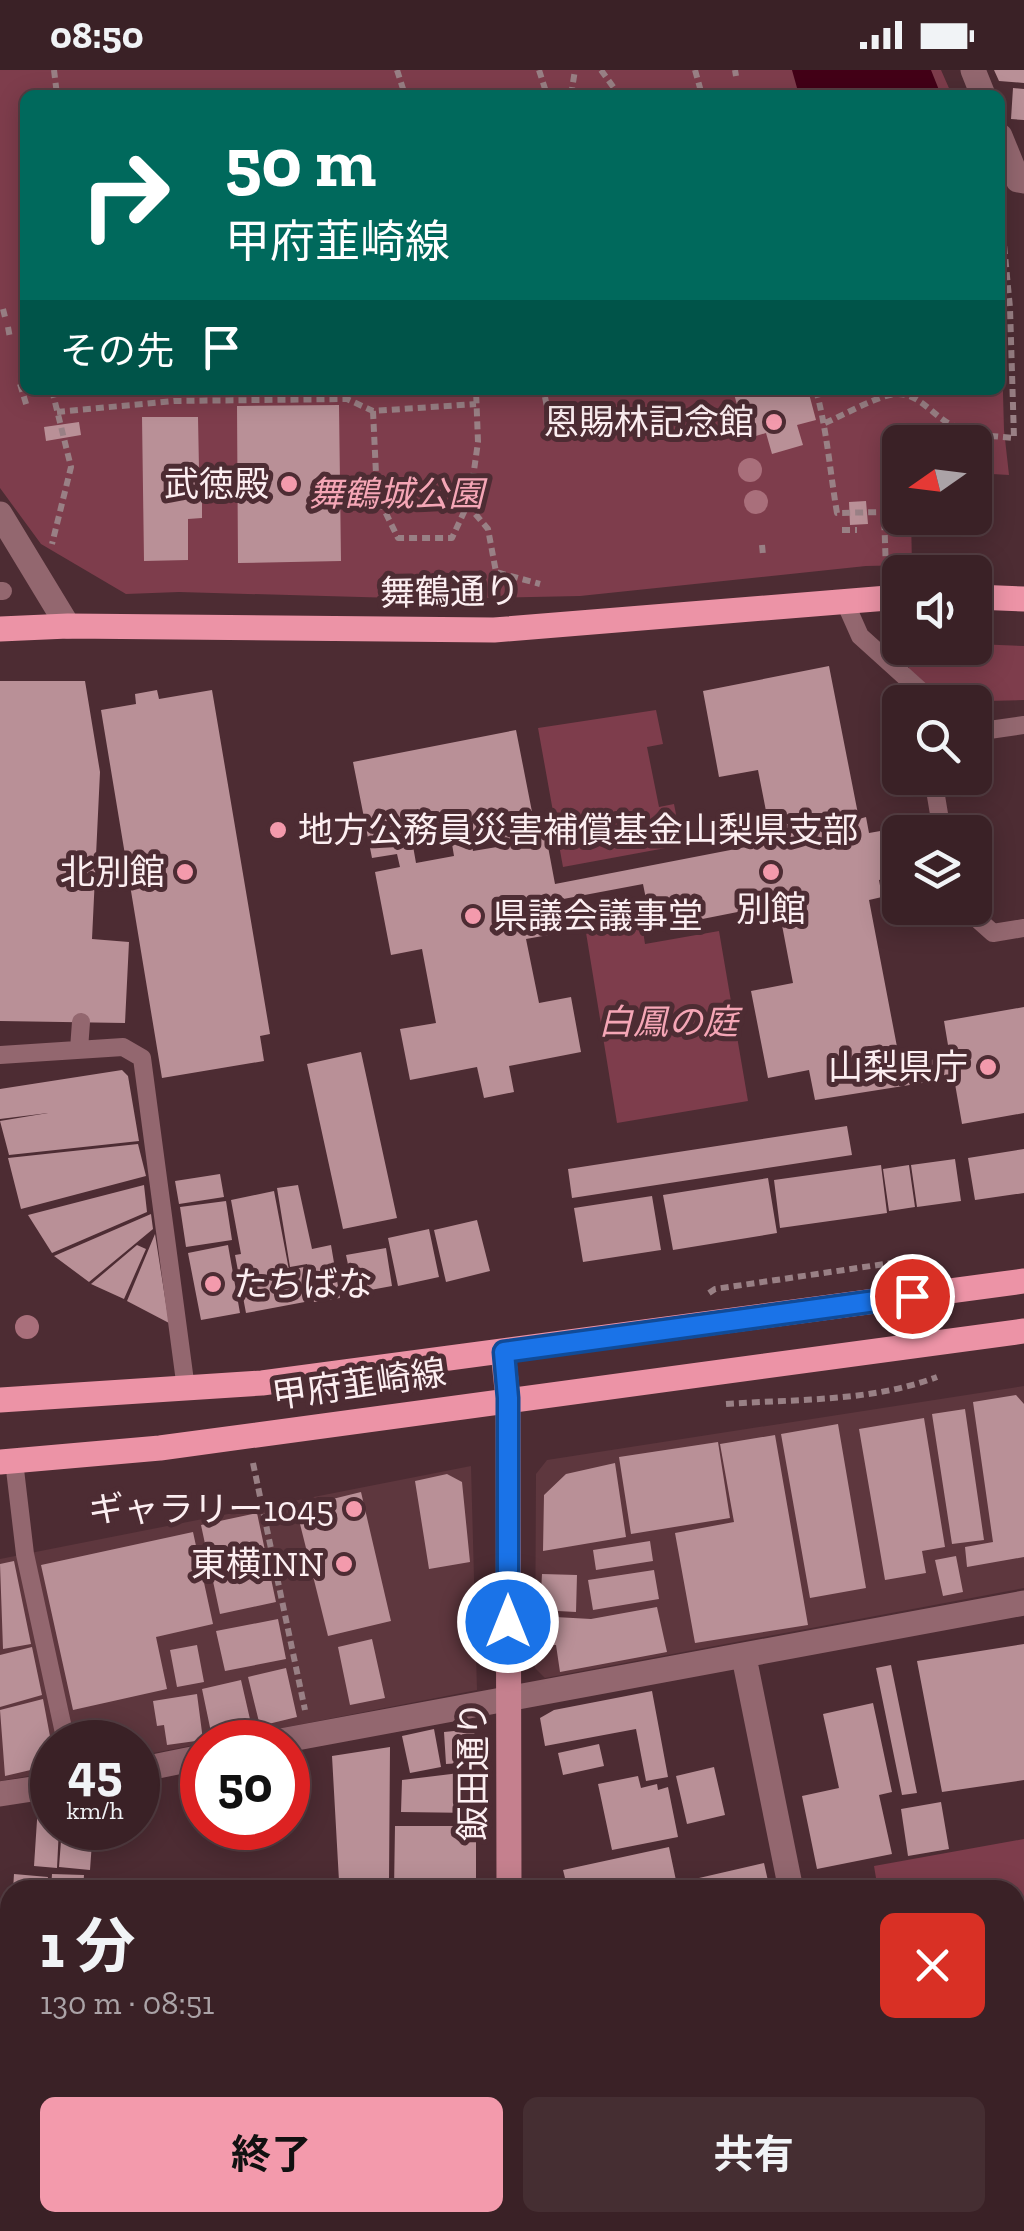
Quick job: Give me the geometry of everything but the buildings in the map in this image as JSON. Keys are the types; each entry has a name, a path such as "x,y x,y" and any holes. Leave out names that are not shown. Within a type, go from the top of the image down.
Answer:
{"main road":[{"name":"舞鶴通り","path":"0,630 68,626 494,630 882,598"},
{"path":"992,598 1024,599"},
{"name":"甲府韮崎線","path":"0,1400 262,1383 1024,1281"},
{"name":"甲府韮崎線","path":"7,1462 160,1448 1024,1331"},
{"name":"飯田通り","path":"504,1352 508,1398 509,1880"}],"street":[{"path":"1005,148 1018,180 1024,181"},
{"path":"0,514 68,626"},
{"path":"310,1736 1024,1603"},
{"path":"744,1656 789,1880"},
{"path":"0,1794 30,1789"}],"lane":[{"path":"844,600 860,636 914,685"},
{"path":"992,730 1024,725"},
{"path":"984,925 993,933 1024,928"},
{"path":"79,1050 81,1022"},
{"path":"0,1055 123,1046 142,1058 186,1389"},
{"path":"7,1462 61,1720"}],"path":[{"path":"906,395 947,423 972,434 1014,438 1005,255"},
{"path":"8,327 10,338"},
{"path":"23,395 27,407"},
{"path":"43,584 71,467 53,395"},
{"path":"373,410 377,496 398,538 452,538 467,504 478,442 476,395"},
{"path":"817,395 825,422 825,446 837,514 884,512 888,555"},
{"path":"825,422 874,400 896,395"},
{"path":"545,396 548,412"},
{"path":"57,412 174,401 346,399 373,410 476,404"},
{"path":"467,504 488,529 496,572 540,584"},
{"path":"842,530 857,530"},
{"path":"762,545 763,555"},
{"path":"709,1405 840,1398 912,1386 937,1377"},
{"path":"248,1435 307,1720"}],"shaded area":[{"path":"792,70 931,70 939,90 798,90"},
{"path":"1024,1386 1024,1588 545,1678 535,1668 536,1474 547,1460"},
{"path":"471,1466 477,1690 310,1723 180,1720 180,1748 160,1752 160,1720 30,1720 30,1776 0,1781 0,1559"}],"green space":[{"name":"舞鶴城公園","path":"0,70 941,70 950,90 20,90 20,395 1003,395 1009,475 992,474 992,425 882,425 882,535 911,535 912,555 882,555 882,566 580,596 432,599 126,594 41,544 0,488"},
{"path":"992,645 1024,646 1024,700 992,701 992,685 920,685 909,667 992,665"},
{"path":"656,710 663,744 647,747 659,807 674,804 682,845 563,867 538,728"},
{"name":"白鳳の庭","path":"638,898 645,944 719,931 748,1101 617,1123 582,908"},
{"path":"1024,1839 1024,1880 876,1880 874,1866"}],"place":[{"name":"恩賜林記念館","path":"774,422"},
{"name":"武徳殿","path":"289,484"},
{"name":"地方公務員災害補償基金山梨県支部","path":"278,830"},
{"name":"北別館","path":"185,872"},
{"name":"別館","path":"771,872"},
{"name":"県議会議事堂","path":"473,916"},
{"name":"山梨県庁","path":"988,1067"},
{"name":"たちばな","path":"213,1284"},
{"name":"ギャラリー1045","path":"354,1509"},
{"name":"東横INN","path":"344,1564"}],"route":[{"path":"508,1622 508,1398 504,1352 912,1296"}]}
